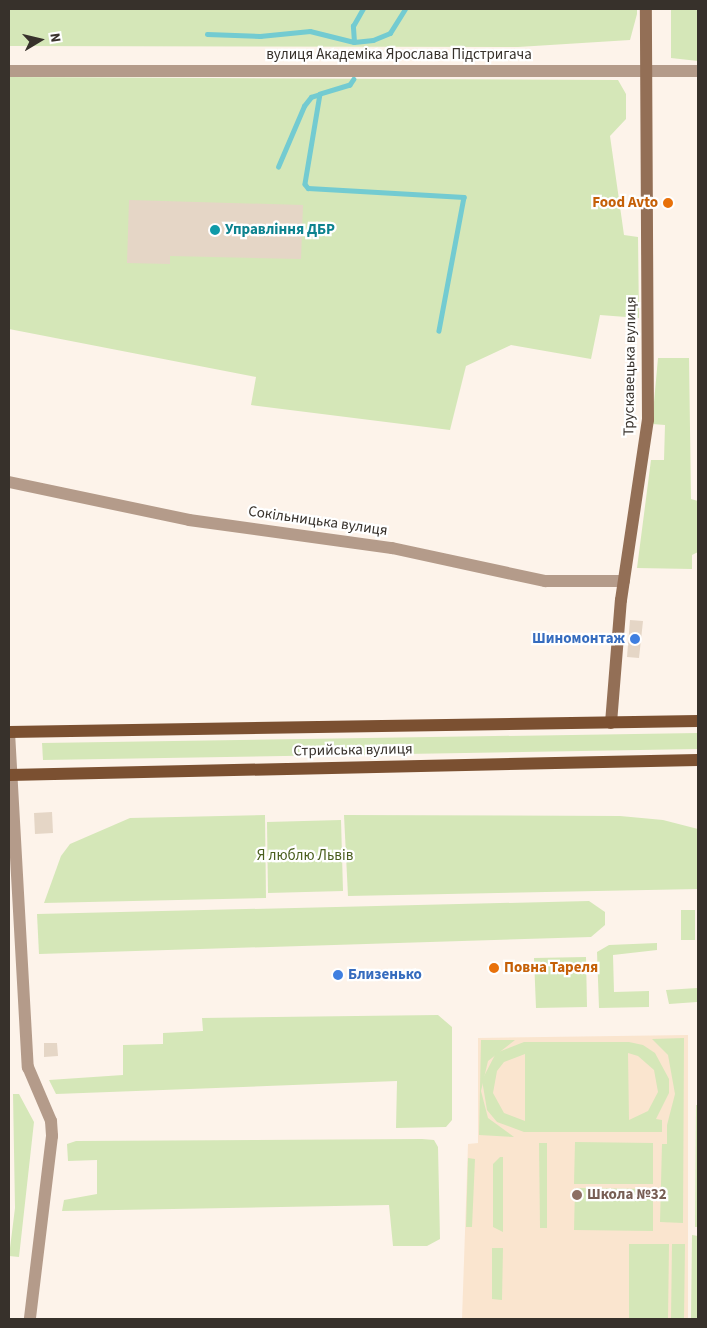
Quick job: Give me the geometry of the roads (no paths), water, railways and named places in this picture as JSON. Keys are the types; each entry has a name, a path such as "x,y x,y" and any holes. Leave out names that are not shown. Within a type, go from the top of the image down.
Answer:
{"main road":[{"name":"Стрийська вулиця","path":"9,732 698,721"},
{"name":"Стрийська вулиця","path":"10,775 698,760"}],"street":[{"name":"Трускавецька вулиця","path":"611,723 624,581 648,420 646,9"},
{"name":"вулиця Академіка Ярослава Підстригача","path":"9,71 698,71"},
{"name":"Сокільницька вулиця","path":"9,482 189,520 392,548 545,581 624,581"},
{"path":"9,732 28,1067 51,1121 52,1136 30,1319"}],"waterway":[{"path":"354,42 353,26 363,9"},
{"path":"207,34 260,36 310,31 354,42 373,40 390,33 405,9"},
{"path":"354,79 350,85 320,94 305,184 308,188 464,197 439,331"},
{"path":"278,167 304,106 311,97 320,94"}],"place":[{"name":"Food Avto","path":"668,203"},
{"name":"Управління ДБР","path":"215,230"},
{"name":"Шиномонтаж","path":"635,639"},
{"name":"Повна Тареля","path":"494,968"},
{"name":"Близенько","path":"338,975"},
{"name":"Школа №32","path":"577,1195"}],"park label":[{"name":"Я люблю Львів","path":"305,856"}]}
